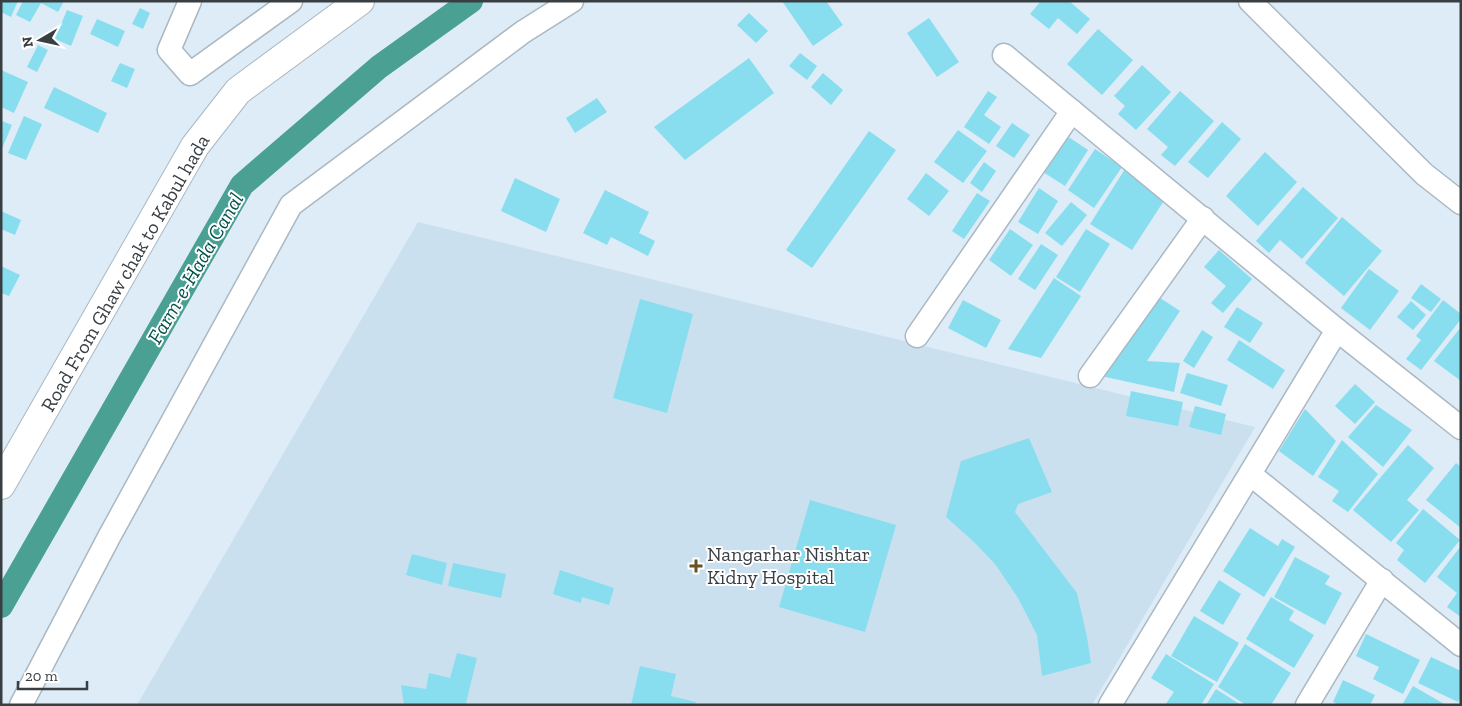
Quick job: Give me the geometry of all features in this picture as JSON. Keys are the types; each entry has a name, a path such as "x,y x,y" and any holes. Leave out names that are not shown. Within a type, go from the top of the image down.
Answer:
{"street":[{"path":"190,1 169,50 190,74 291,1"},
{"name":"Road From Ghaw chak to Kabul hada","path":"1,485 195,146 238,91 360,1"},
{"path":"21,705 109,537 290,205 523,32 572,1"},
{"path":"1250,1 1424,174 1461,203"},
{"path":"1004,55 1337,330 1461,428"},
{"path":"917,336 1072,111"},
{"path":"1090,376 1203,218"},
{"path":"1110,705 1337,330"},
{"path":"1250,474 1461,645"},
{"path":"1307,705 1382,580"}],"shaded area":[{"name":"Nangarhar Nishtar Kidny Hospital","path":"418,222 1255,427 1092,705 137,705"}],"building":[{"path":"1,1 18,1 11,17 1,12"},
{"path":"23,1 64,1 58,12 41,3 30,22 16,15"},
{"path":"782,1 826,1 843,25 813,46"},
{"path":"1041,1 1069,1 1090,19 1077,34 1058,18 1049,29 1030,14"},
{"path":"140,8 150,13 143,29 132,24"},
{"path":"67,10 83,16 71,46 55,39"},
{"path":"749,13 768,31 756,43 737,25"},
{"path":"929,18 959,62 937,77 907,33"},
{"path":"97,19 125,31 118,47 90,34"},
{"path":"1098,29 1133,60 1102,95 1067,64"},
{"path":"38,45 48,50 37,72 27,67"},
{"path":"800,53 817,66 807,80 789,66"},
{"path":"749,58 774,93 685,160 654,127"},
{"path":"120,63 135,69 127,88 111,81"},
{"path":"1142,65 1171,92 1136,130 1118,114 1125,106 1114,96"},
{"path":"1,70 28,82 14,113 1,107"},
{"path":"823,73 843,90 831,105 811,87"},
{"path":"54,87 107,113 98,133 44,108"},
{"path":"988,91 997,97 984,115 1001,127 989,144 964,127"},
{"path":"1180,91 1214,121 1175,166 1161,155 1168,147 1147,129"},
{"path":"597,98 607,112 575,133 566,118"},
{"path":"24,116 42,124 26,160 8,153"},
{"path":"2,121 12,125 1,151 1,123"},
{"path":"1222,122 1241,139 1208,178 1188,162"},
{"path":"1012,123 1030,135 1014,158 996,146"},
{"path":"958,130 987,151 963,183 934,162"},
{"path":"869,131 896,150 812,268 786,250"},
{"path":"1067,136 1088,150 1065,186 1043,172"},
{"path":"1095,149 1122,167 1094,208 1068,190"},
{"path":"1265,152 1297,182 1258,226 1226,196"},
{"path":"984,162 996,171 982,192 970,183"},
{"path":"1125,169 1167,196 1132,250 1090,224"},
{"path":"926,173 949,191 929,216 907,199"},
{"path":"515,178 560,199 546,232 501,211"},
{"path":"1303,187 1338,218 1302,259 1280,240 1269,253 1256,241"},
{"path":"1039,188 1058,201 1038,234 1018,222"},
{"path":"605,190 649,212 639,233 655,241 648,256 611,237 607,245 583,233"},
{"path":"977,193 990,201 964,239 952,231"},
{"path":"1071,202 1087,215 1062,246 1045,233"},
{"path":"1,211 21,220 15,235 1,229"},
{"path":"1342,217 1382,251 1344,296 1305,263"},
{"path":"1010,229 1033,245 1011,276 989,260"},
{"path":"1086,229 1110,244 1080,292 1056,277"},
{"path":"1041,244 1058,255 1035,290 1018,279"},
{"path":"1219,250 1252,279 1223,313 1211,303 1226,286 1204,267"},
{"path":"1,266 20,275 9,296 1,293"},
{"path":"1369,269 1399,291 1370,330 1341,308"},
{"path":"1054,278 1081,296 1041,358 1008,349"},
{"path":"1421,284 1441,299 1431,312 1411,298"},
{"path":"1154,294 1180,311 1147,361 1180,363 1174,392 1101,376"},
{"path":"640,299 693,314 667,413 613,398"},
{"path":"963,300 1001,320 986,348 948,328"},
{"path":"1443,300 1461,314 1461,319 1421,370 1406,359 1421,340 1416,336"},
{"path":"1411,301 1426,315 1413,330 1397,317"},
{"path":"1237,307 1263,323 1250,343 1224,327"},
{"path":"1461,327 1461,381 1434,361"},
{"path":"1202,330 1213,337 1194,368 1183,361"},
{"path":"1239,340 1285,370 1273,389 1227,360"},
{"path":"1187,373 1228,385 1221,406 1180,393"},
{"path":"1355,384 1375,402 1355,424 1335,406"},
{"path":"1131,391 1183,402 1178,426 1126,416"},
{"path":"1376,405 1412,430 1383,467 1348,437"},
{"path":"1195,406 1226,414 1221,435 1189,427"},
{"path":"1305,409 1336,441 1313,476 1279,451"},
{"path":"1029,438 1052,492 1018,504 1015,512 1077,593 1091,663 1042,676 1037,635 1018,598 995,564 946,517 961,461"},
{"path":"1342,440 1378,474 1348,512 1332,501 1339,491 1318,477"},
{"path":"1408,445 1434,468 1407,500 1419,510 1391,542 1353,510"},
{"path":"1456,463 1461,467 1461,528 1426,500"},
{"path":"810,500 896,525 865,632 779,607"},
{"path":"1423,509 1460,540 1425,583 1397,560 1404,550 1396,543"},
{"path":"1250,528 1278,546 1282,539 1295,547 1264,597 1223,571"},
{"path":"1461,546 1461,617 1447,607 1457,593 1437,577"},
{"path":"412,554 447,563 442,585 406,575"},
{"path":"1295,557 1330,576 1325,584 1342,593 1325,625 1274,597"},
{"path":"453,563 506,574 501,598 448,586"},
{"path":"560,570 614,588 609,605 582,597 581,603 553,594"},
{"path":"1219,580 1241,594 1223,625 1200,611"},
{"path":"1271,597 1294,611 1289,620 1314,635 1294,668 1246,639"},
{"path":"1194,616 1239,643 1217,682 1171,656"},
{"path":"1366,634 1420,660 1403,694 1373,679 1379,667 1356,656"},
{"path":"1245,644 1291,673 1271,705 1246,705 1218,687"},
{"path":"457,653 477,658 466,703 470,705 404,705 401,685 426,689 429,673 450,678"},
{"path":"1166,654 1214,684 1201,705 1165,705 1174,692 1151,678"},
{"path":"1431,657 1461,671 1461,697 1458,702 1418,683"},
{"path":"640,666 676,674 671,696 696,702 695,705 631,705"},
{"path":"1343,680 1375,695 1370,705 1340,705 1333,702"},
{"path":"1413,686 1446,705 1402,705"},
{"path":"1216,689 1241,705 1206,705"}],"waterway":[{"name":"Farm-e-Hada Canal","path":"1,606 242,185 379,67 471,1"}],"place":[{"name":"Nangarhar Nishtar Kidny Hospital","path":"696,566"}]}
